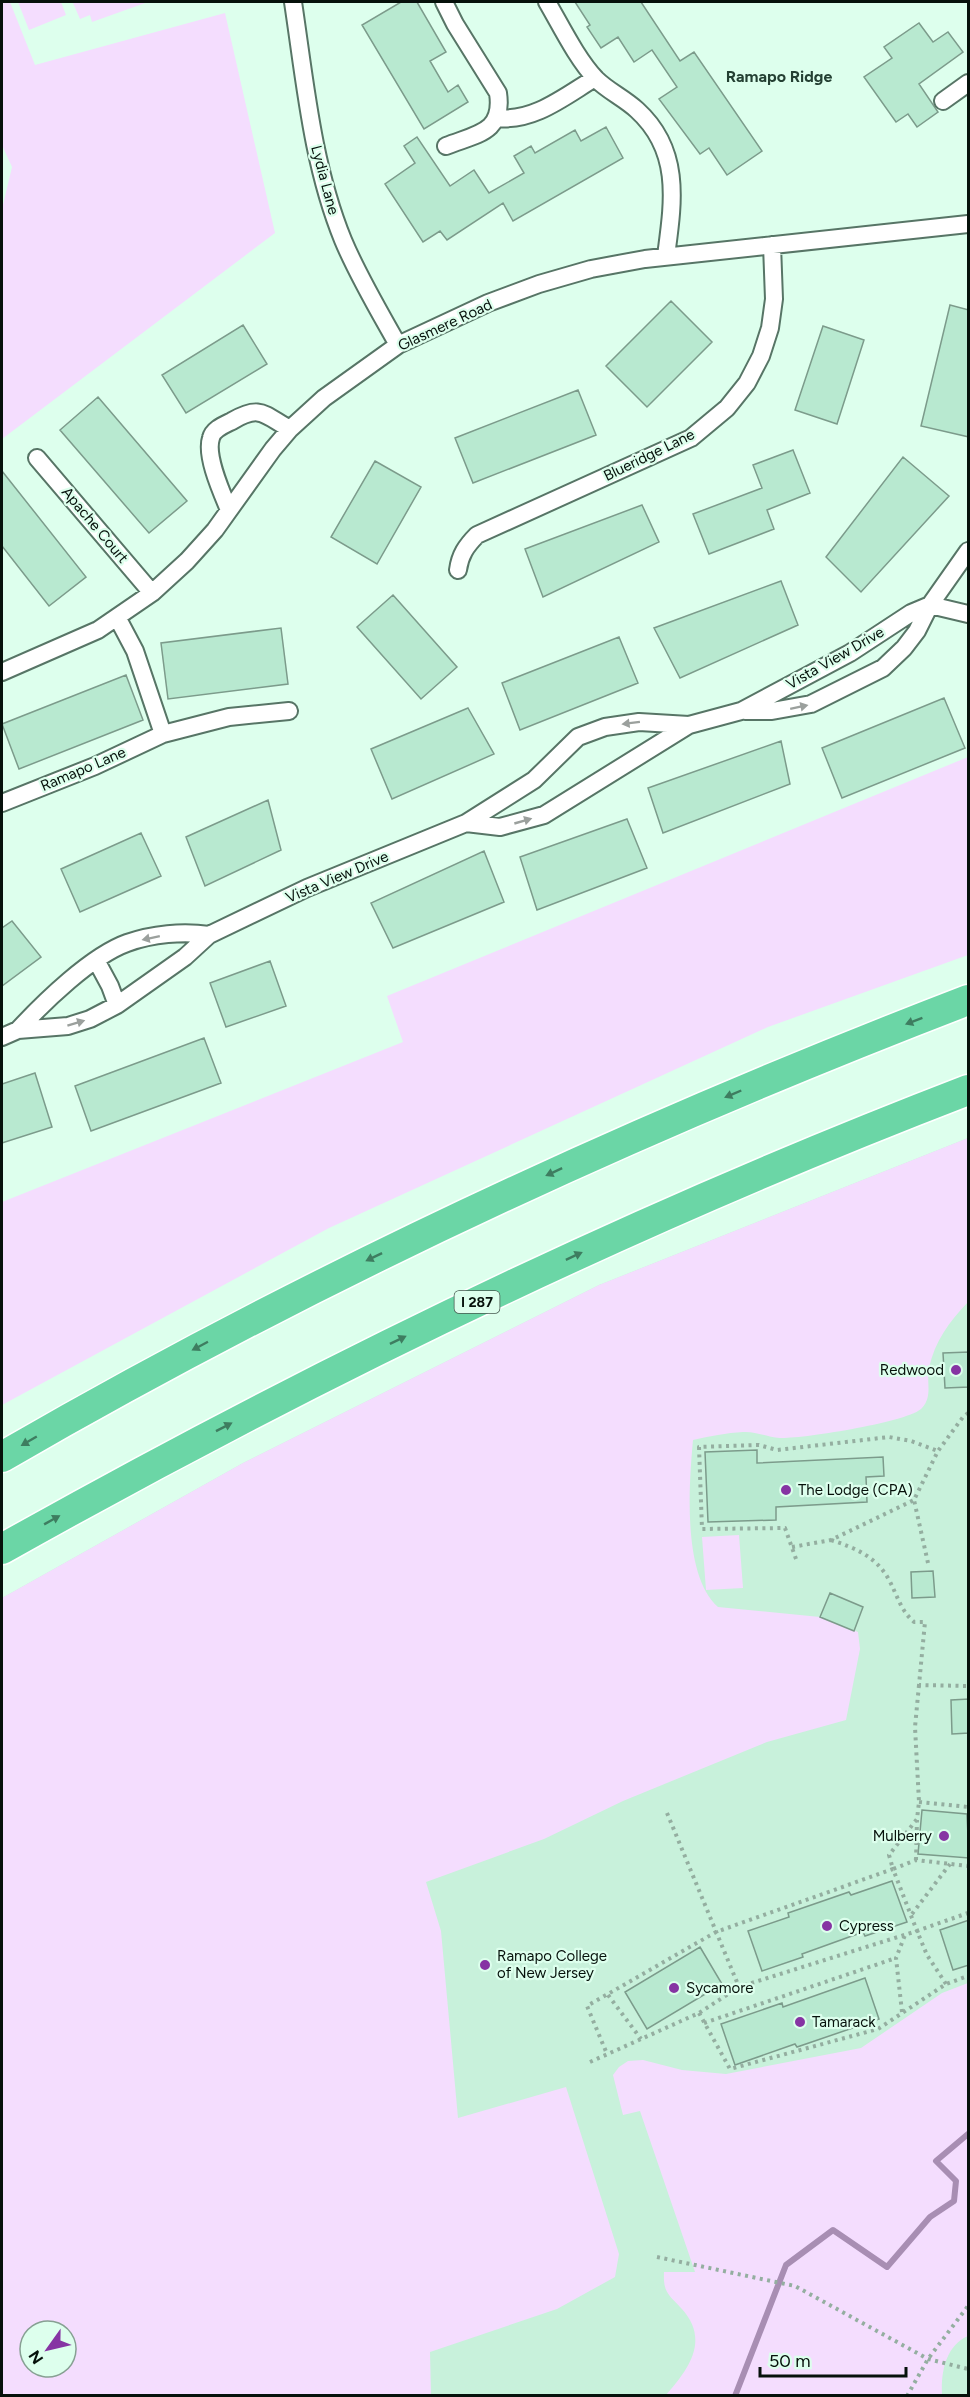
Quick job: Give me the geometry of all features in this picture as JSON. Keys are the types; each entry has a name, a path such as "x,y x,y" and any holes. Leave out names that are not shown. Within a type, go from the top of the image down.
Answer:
{"highway":[{"path":"2,1457 220,1335 426,1231 692,1110 969,1000"},
{"name":"I 287","path":"2,1549 208,1436 505,1288 726,1188 969,1090"}],"street":[{"name":"Lydia Lane","path":"292,2 315,146 328,198 343,240 367,290 398,345"},
{"path":"444,2 498,93 500,107 497,118 490,129 446,146"},
{"path":"547,2 595,78 639,111 654,131 665,152 672,177 674,202 666,256"},
{"path":"497,118 513,120 529,116 595,78"},
{"path":"943,101 969,83"},
{"name":"Glasmere Road","path":"2,672 98,630 152,592 188,561 229,510 273,449 290,429 324,398 398,345 488,303 539,284 591,269 666,256 969,224"},
{"name":"Blueridge Lane","path":"458,570 459,559 466,545 477,535 691,438 727,408 747,383 761,356 770,328 774,299 772,244"},
{"path":"229,510 212,460 210,439 217,429 248,412 259,411 290,429"},
{"name":"Apache Court","path":"37,458 152,592"},
{"name":"Vista View Drive","path":"741,711 772,711 811,704 883,668 904,648 917,631 930,605 969,551"},
{"path":"930,605 969,614"},
{"name":"Vista View Drive","path":"466,823 500,827 544,815 689,726 741,711 850,653 911,613 930,605"},
{"path":"117,617 135,651 163,734"},
{"name":"Ramapo Lane","path":"2,803 96,766 163,734 229,717 289,711"},
{"name":"Vista View Drive","path":"2,1037 18,1030 68,1026 90,1019 117,1005 185,957 209,935 307,888 466,823 486,808 507,798 534,780 579,737 605,727 639,722 689,726"},
{"name":"Vista View Drive","path":"18,1030 62,987 96,960 126,944 164,935 192,933 209,935"},
{"path":"96,960 117,1005"}],"path":[{"path":"792,1547 831,1540 914,1500 938,1451 963,1417 969,1413"},
{"path":"796,1559 785,1528 702,1529 699,1447 759,1444 777,1450 889,1437 910,1441 938,1451"},
{"path":"914,1500 928,1563"},
{"path":"831,1540 861,1551 876,1562 888,1578 905,1614 914,1622 925,1622 915,1727 919,1802 916,1860"},
{"path":"919,1685 969,1686"},
{"path":"919,1802 969,1807"},
{"path":"667,1813 739,1987"},
{"path":"917,1819 889,1855 927,1954 946,1984"},
{"path":"607,2054 587,2006 716,1932 916,1860 969,1866"},
{"path":"912,1914 950,1864"},
{"path":"590,2062 699,2013 739,1987 969,1913"},
{"path":"902,2012 896,1958 905,1935"},
{"path":"704,2023 896,1958"},
{"path":"699,2013 730,2070 878,2029 946,1984 969,1976"},
{"path":"608,1995 641,2039"},
{"path":"657,2257 795,2286 928,2359 969,2369"},
{"path":"907,2396 928,2359 969,2306"}],"shaded area":[{"path":"2,2 10,2 35,65 225,13 275,233 2,439 2,209 12,167 2,145"},
{"path":"18,2 61,2 66,15 29,30"},
{"path":"148,2 92,22 90,15 80,19 73,3"},
{"path":"968,757 968,955 768,1027 329,1228 2,1405 2,1202 403,1042 387,996"},
{"name":"Ramapo College of New Jersey","path":"968,1138 968,2395 2,2395 2,1598 243,1463 599,1285"},
{"name":"Ramapo College of New Jersey","path":"968,1138 968,1302 949,1325 935,1349 928,1373 927,1399 922,1408 898,1419 809,1436 780,1438 743,1432 693,1440 690,1528 698,1574 706,1592 718,1607 820,1617 858,1632 860,1649 846,1720 767,1742 623,1801 544,1839 426,1882 441,1931 458,2118 566,2087 619,2254 615,2277 557,2309 430,2352 431,2395 2,2395 2,1598 243,1463 599,1285"},
{"path":"739,1535 743,1588 706,1590 702,1537"},
{"path":"968,1983 968,2336 954,2346 949,2353 942,2378 942,2395 666,2395 688,2365 695,2343 690,2320 670,2296 666,2288 664,2272 695,2272 640,2111 623,2115 613,2075 628,2061 643,2060 682,2070 726,2074 861,2048 942,1993"}],"building":[{"path":"401,2 417,2 446,52 430,61 448,92 458,85 468,102 424,129 362,25"},
{"path":"575,2 641,2 680,61 694,52 762,151 727,175 709,148 700,154 659,99 677,87 652,50 634,62 618,37 601,48 587,27 590,25"},
{"path":"919,23 933,42 948,32 963,52 919,84 938,112 917,127 908,114 896,122 864,77 892,58 884,47"},
{"path":"606,127 623,158 513,221 503,203 447,240 440,231 423,242 385,184 415,163 404,146 417,137 450,186 474,170 489,193 524,173 514,156 531,146 535,153 575,130 581,141"},
{"path":"671,301 712,342 647,407 606,366"},
{"path":"950,305 969,310 969,437 921,426"},
{"path":"243,325 267,364 186,413 162,375"},
{"path":"823,326 864,340 837,424 795,410"},
{"path":"578,390 596,435 473,483 455,438"},
{"path":"98,397 187,501 149,533 60,430"},
{"path":"793,450 810,493 767,510 774,529 709,554 693,514 762,488 753,465"},
{"path":"903,457 949,496 861,592 826,557"},
{"path":"375,461 421,487 377,564 331,537"},
{"path":"2,471 86,577 49,606 2,546"},
{"path":"642,505 659,542 543,597 525,549"},
{"path":"781,581 798,625 680,678 654,628"},
{"path":"393,595 457,667 421,699 357,627"},
{"path":"281,628 288,684 168,699 161,643"},
{"path":"619,637 638,683 520,730 502,683"},
{"path":"126,675 143,720 19,769 2,724"},
{"path":"944,698 965,748 842,798 822,748"},
{"path":"468,708 494,754 392,799 371,749"},
{"path":"781,741 790,784 663,833 648,788"},
{"path":"268,800 281,850 205,886 186,837"},
{"path":"627,819 647,868 537,910 520,857"},
{"path":"141,833 161,876 80,912 61,869"},
{"path":"484,851 504,902 393,948 371,903"},
{"path":"12,921 41,957 2,986 2,928"},
{"path":"270,961 286,1006 226,1027 210,983"},
{"path":"204,1038 221,1083 91,1131 75,1086"},
{"path":"35,1073 52,1127 2,1143 2,1084"},
{"name":"Redwood","path":"969,1352 969,1387 945,1388 943,1353"},
{"name":"The Lodge (CPA)","path":"757,1450 757,1463 883,1457 884,1476 866,1477 867,1502 776,1507 776,1520 708,1522 705,1452"},
{"path":"933,1571 935,1597 912,1598 911,1572"},
{"path":"830,1593 863,1607 854,1631 820,1617"},
{"path":"969,1699 969,1733 952,1734 951,1700"},
{"name":"Mulberry","path":"922,1810 967,1814 969,1858 918,1854"},
{"name":"Cypress","path":"892,1881 907,1922 865,1936 863,1932 762,1971 748,1931 789,1917 788,1913 849,1892 851,1895"},
{"path":"969,1920 969,1965 953,1970 940,1930"},
{"name":"Sycamore","path":"700,1947 722,1984 647,2029 625,1992"},
{"name":"Tamarack","path":"865,1978 879,2019 735,2065 721,2024 782,2003 783,2007"}],"waterway":[{"path":"735,2396 786,2265 833,2230 887,2267 930,2217 954,2201 956,2181 936,2161 968,2134"}],"place":[{"name":"Redwood","path":"956,1370"},
{"name":"The Lodge (CPA)","path":"786,1490"},
{"name":"Mulberry","path":"944,1836"},
{"name":"Cypress","path":"827,1926"},
{"name":"Ramapo College of New Jersey","path":"485,1965"},
{"name":"Sycamore","path":"674,1988"},
{"name":"Tamarack","path":"800,2022"}],"district":[{"name":"Ramapo Ridge","path":"779,76"}]}
